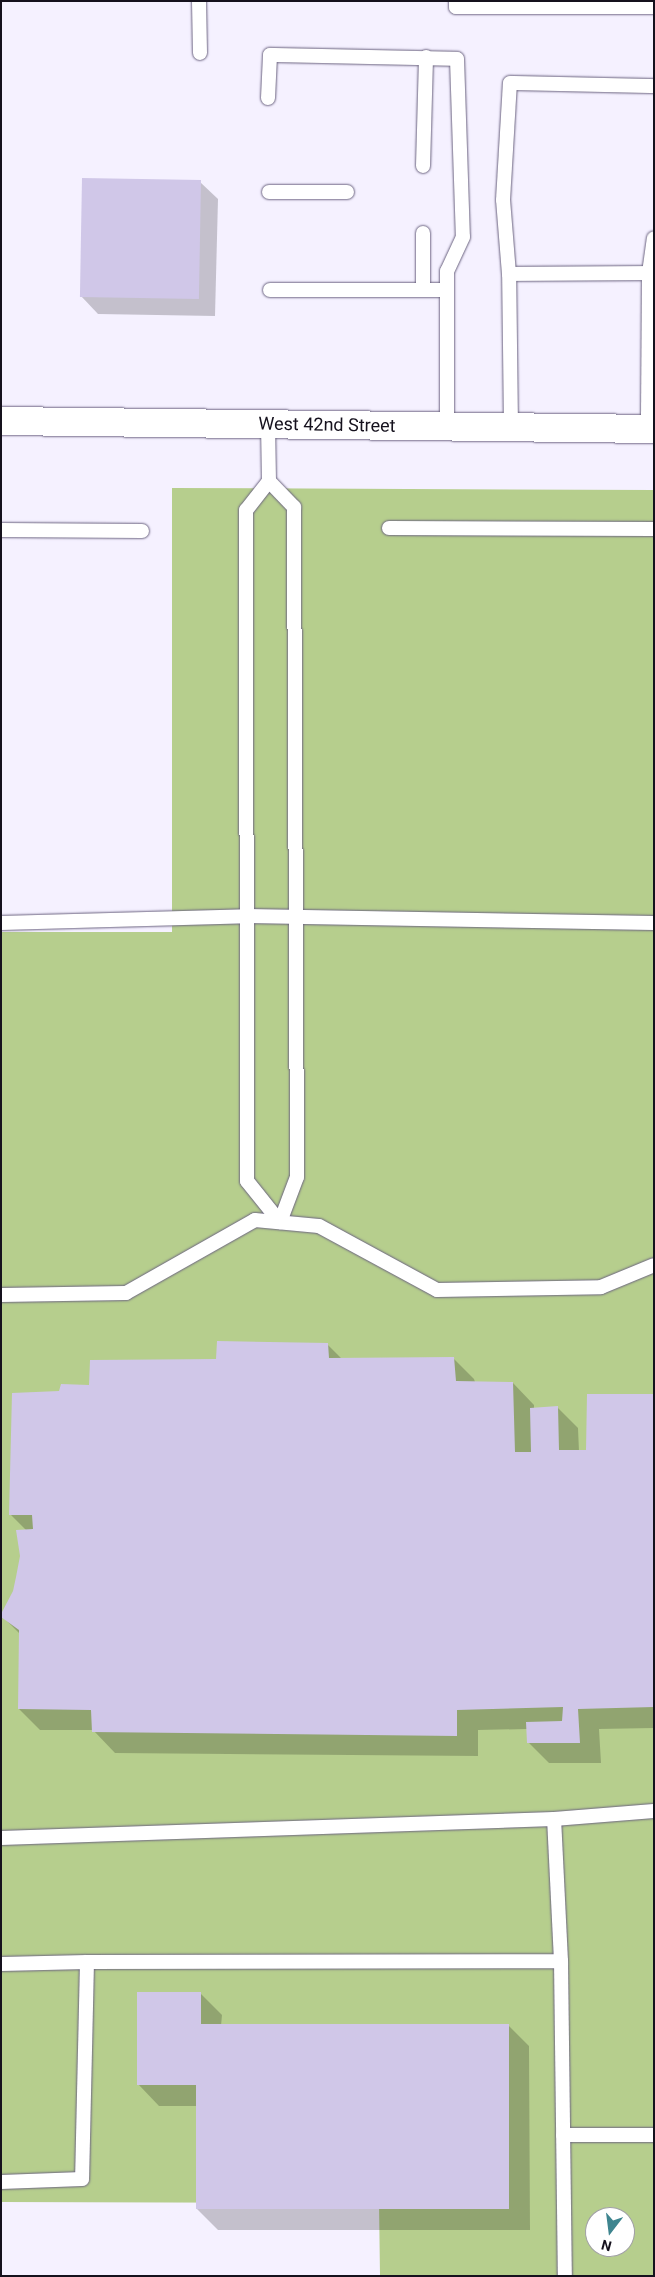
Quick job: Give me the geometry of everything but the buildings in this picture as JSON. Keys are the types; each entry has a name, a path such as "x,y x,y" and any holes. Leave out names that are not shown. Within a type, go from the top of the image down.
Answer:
{"highway":[{"name":"West 42nd Street","path":"1,421 651,429"}],"lane":[{"path":"199,1 200,53"},
{"path":"456,1 456,7 529,4 652,5"},
{"path":"268,98 270,55 457,59 463,237 447,271 448,427"},
{"path":"423,166 426,57"},
{"path":"511,427 509,274 503,200 510,83 654,86"},
{"path":"269,192 348,192"},
{"path":"423,233 423,290"},
{"path":"651,429 649,273 654,238"},
{"path":"509,274 649,273"},
{"path":"270,290 447,290"},
{"path":"268,424 269,481 246,510 247,1181 280,1222"},
{"path":"269,481 294,507 297,1177 280,1222"},
{"path":"389,528 654,529"},
{"path":"1,530 142,532"},
{"path":"1,922 246,916 654,923"},
{"path":"1,1295 126,1293 254,1220 319,1226 437,1290 601,1286 654,1264"},
{"path":"1,1838 554,1819 654,1810"},
{"path":"554,1819 561,1962 564,2276"},
{"path":"1,1964 87,1962 561,1962"},
{"path":"1,2182 82,2179 87,1962"},
{"path":"563,2135 654,2136"}],"green space":[{"path":"172,488 654,490 654,2276 380,2276 379,2203 1,2202 1,932 172,932"}]}
